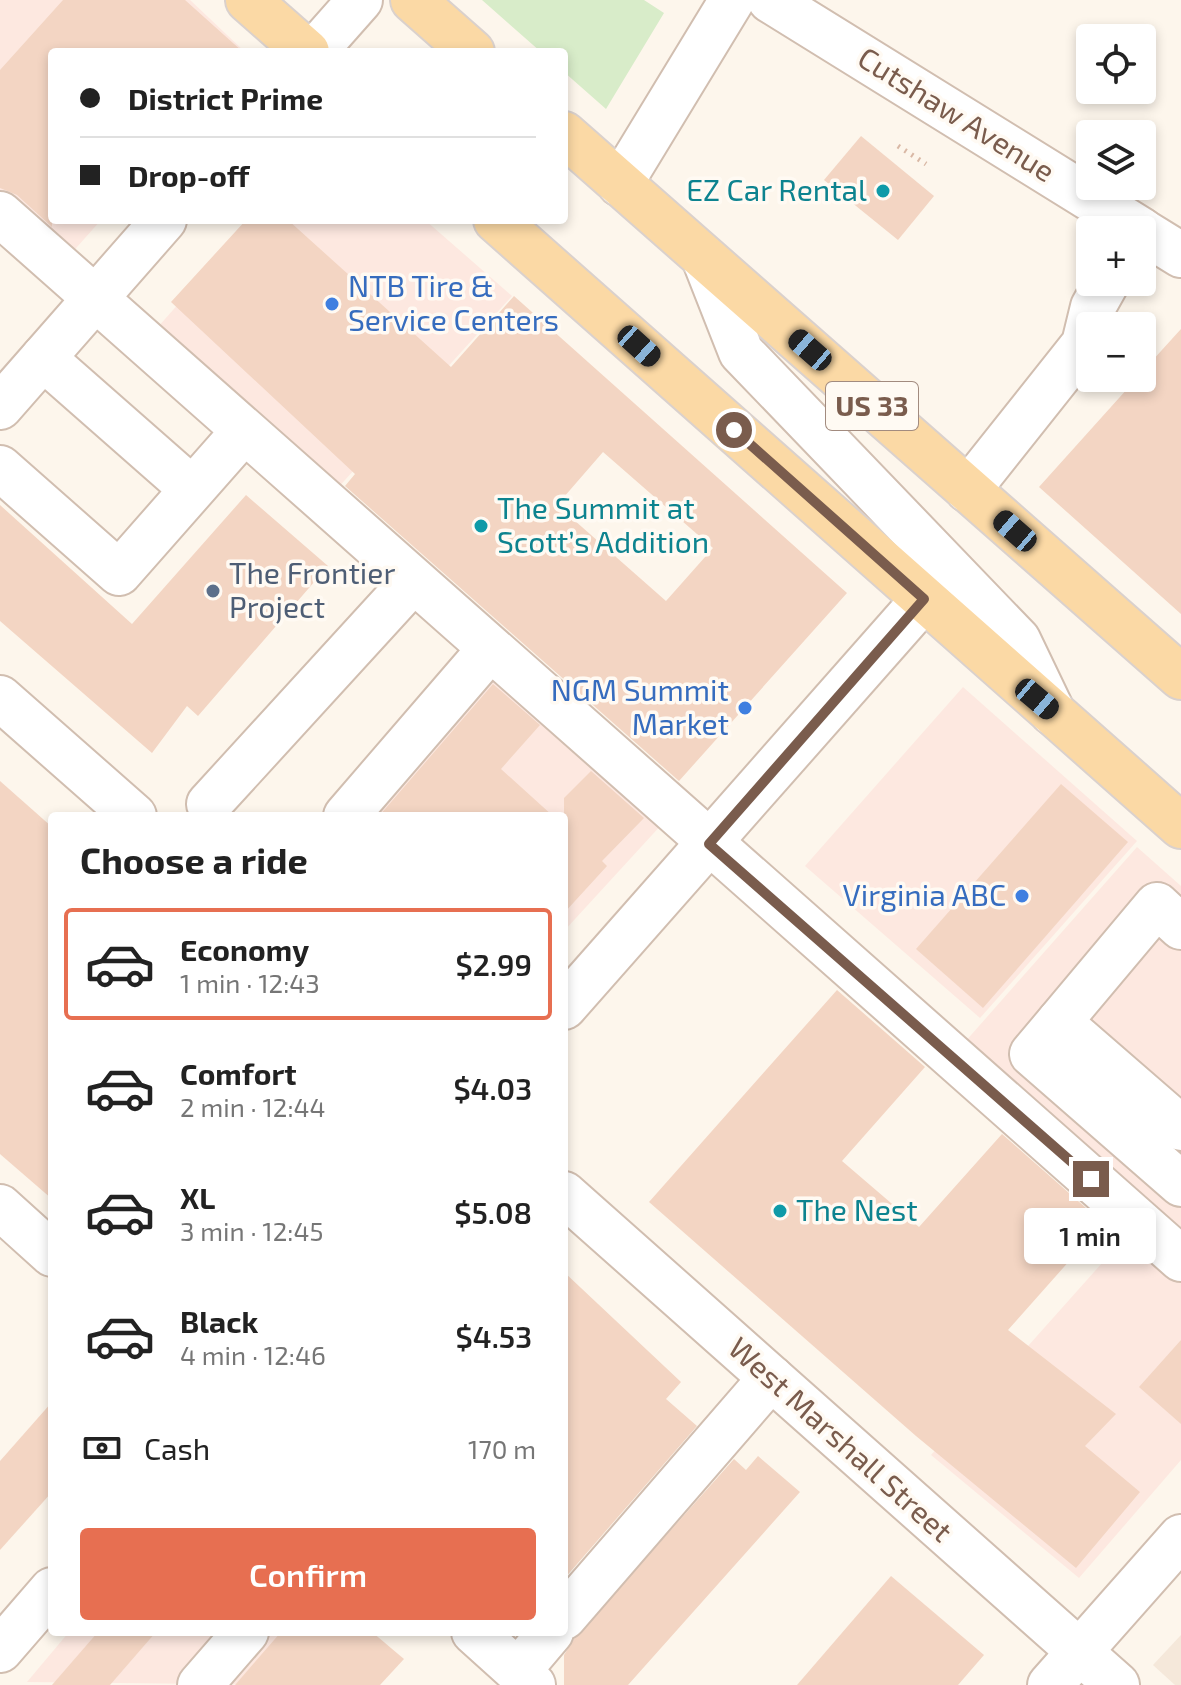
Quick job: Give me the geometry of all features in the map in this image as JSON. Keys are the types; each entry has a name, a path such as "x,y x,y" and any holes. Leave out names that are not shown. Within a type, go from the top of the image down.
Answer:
{"main road":[{"path":"248,0 302,48"},
{"path":"413,0 467,48"},
{"name":"US 33","path":"568,138 1181,677"},
{"path":"501,224 1181,826"}],"street":[{"path":"318,48 360,0"},
{"path":"620,184 732,0"},
{"name":"Cutshaw Avenue","path":"770,0 1117,216"},
{"path":"0,214 1181,1259"},
{"path":"0,407 160,224"},
{"name":"Cutshaw Avenue","path":"1156,240 1181,255"},
{"path":"704,258 741,352 1018,640 1053,713"},
{"path":"968,490 1084,344 1093,307 1099,296"},
{"path":"43,358 192,489"},
{"path":"0,468 119,573 244,431"},
{"path":"209,804 413,581"},
{"path":"568,1003 924,599"},
{"path":"349,812 490,649"},
{"path":"0,698 129,812"},
{"path":"1181,927 1157,905 1032,1054 1181,1184"},
{"path":"1059,1022 1181,1128"},
{"name":"West Marshall Street","path":"568,1198 1117,1685"},
{"path":"0,1207 48,1247"},
{"path":"568,1612 771,1378"},
{"path":"1050,1685 1181,1537"},
{"path":"0,1650 48,1595"},
{"path":"200,1685 243,1636"},
{"path":"479,1636 526,1678 549,1636"}],"path":[{"path":"898,146 926,164"}],"shaded area":[{"path":"0,0 190,0 241,48 48,48 48,224 97,224 69,256 0,195"},
{"path":"249,224 430,224 512,296 335,491 157,328"},
{"path":"488,669 663,823 568,927 568,812 367,812"},
{"path":"963,687 1137,841 980,1018 805,866"},
{"path":"1137,847 1181,886 1181,1235 964,1043"},
{"path":"1127,1235 1181,1279 1181,1460 1079,1578 931,1455"},
{"path":"1181,1635 1181,1685 1175,1685 1153,1665"},
{"path":"66,1636 353,1636 310,1685 27,1682"}],"green space":[{"path":"482,0 644,0 664,13 606,109 568,76 568,48 536,48"}],"building":[{"path":"63,0 185,0 239,48 48,48 48,223 17,195 0,188 0,70"},
{"name":"EZ Car Rental","path":"861,136 934,196 898,240 824,180"},
{"name":"The Summit at Scott’s Addition","path":"242,224 292,224 451,367 514,296 847,593 679,781 345,486 355,474 171,302","holes":["603,452 713,548 666,601 557,505"]},
{"path":"1181,329 1181,614 1039,487 1124,392 1156,392 1156,357"},
{"path":"246,495 328,566 198,716 187,706 152,753 0,621 0,505 132,624"},
{"path":"493,684 540,725 501,769 549,812 382,812"},
{"path":"591,771 644,818 602,861 607,866 568,909 568,812 564,812 564,798"},
{"path":"0,781 48,823 48,1196 0,1154"},
{"name":"Virginia ABC","path":"1061,784 1128,842 983,1008 916,949"},
{"name":"The Nest","path":"837,990 925,1067 842,1161 919,1227 1002,1134 1103,1223 1008,1330 1116,1414 1085,1446 1140,1492 1076,1568 916,1436 649,1202"},
{"path":"568,1276 681,1382 666,1399 697,1426 568,1574"},
{"path":"1181,1340 1181,1424 1139,1387"},
{"path":"48,1407 48,1496 0,1550 0,1461"},
{"path":"758,1456 800,1492 628,1685 564,1685 564,1655 574,1639 734,1459 746,1470"},
{"path":"891,1576 984,1655 958,1685 797,1685"},
{"path":"95,1636 153,1636 110,1685 52,1685"},
{"path":"278,1636 377,1636 404,1659 380,1685 235,1685"}],"place":[{"name":"EZ Car Rental","path":"883,191"},
{"name":"NTB Tire & Service Centers","path":"332,304"},
{"name":"The Summit at Scott’s Addition","path":"481,526"},
{"name":"The Frontier Project","path":"213,591"},
{"name":"NGM Summit Market","path":"745,708"},
{"name":"Virginia ABC","path":"1022,896"},
{"name":"The Nest","path":"780,1211"}],"route":[{"path":"734,430 924,599 709,844 1091,1179"}]}
